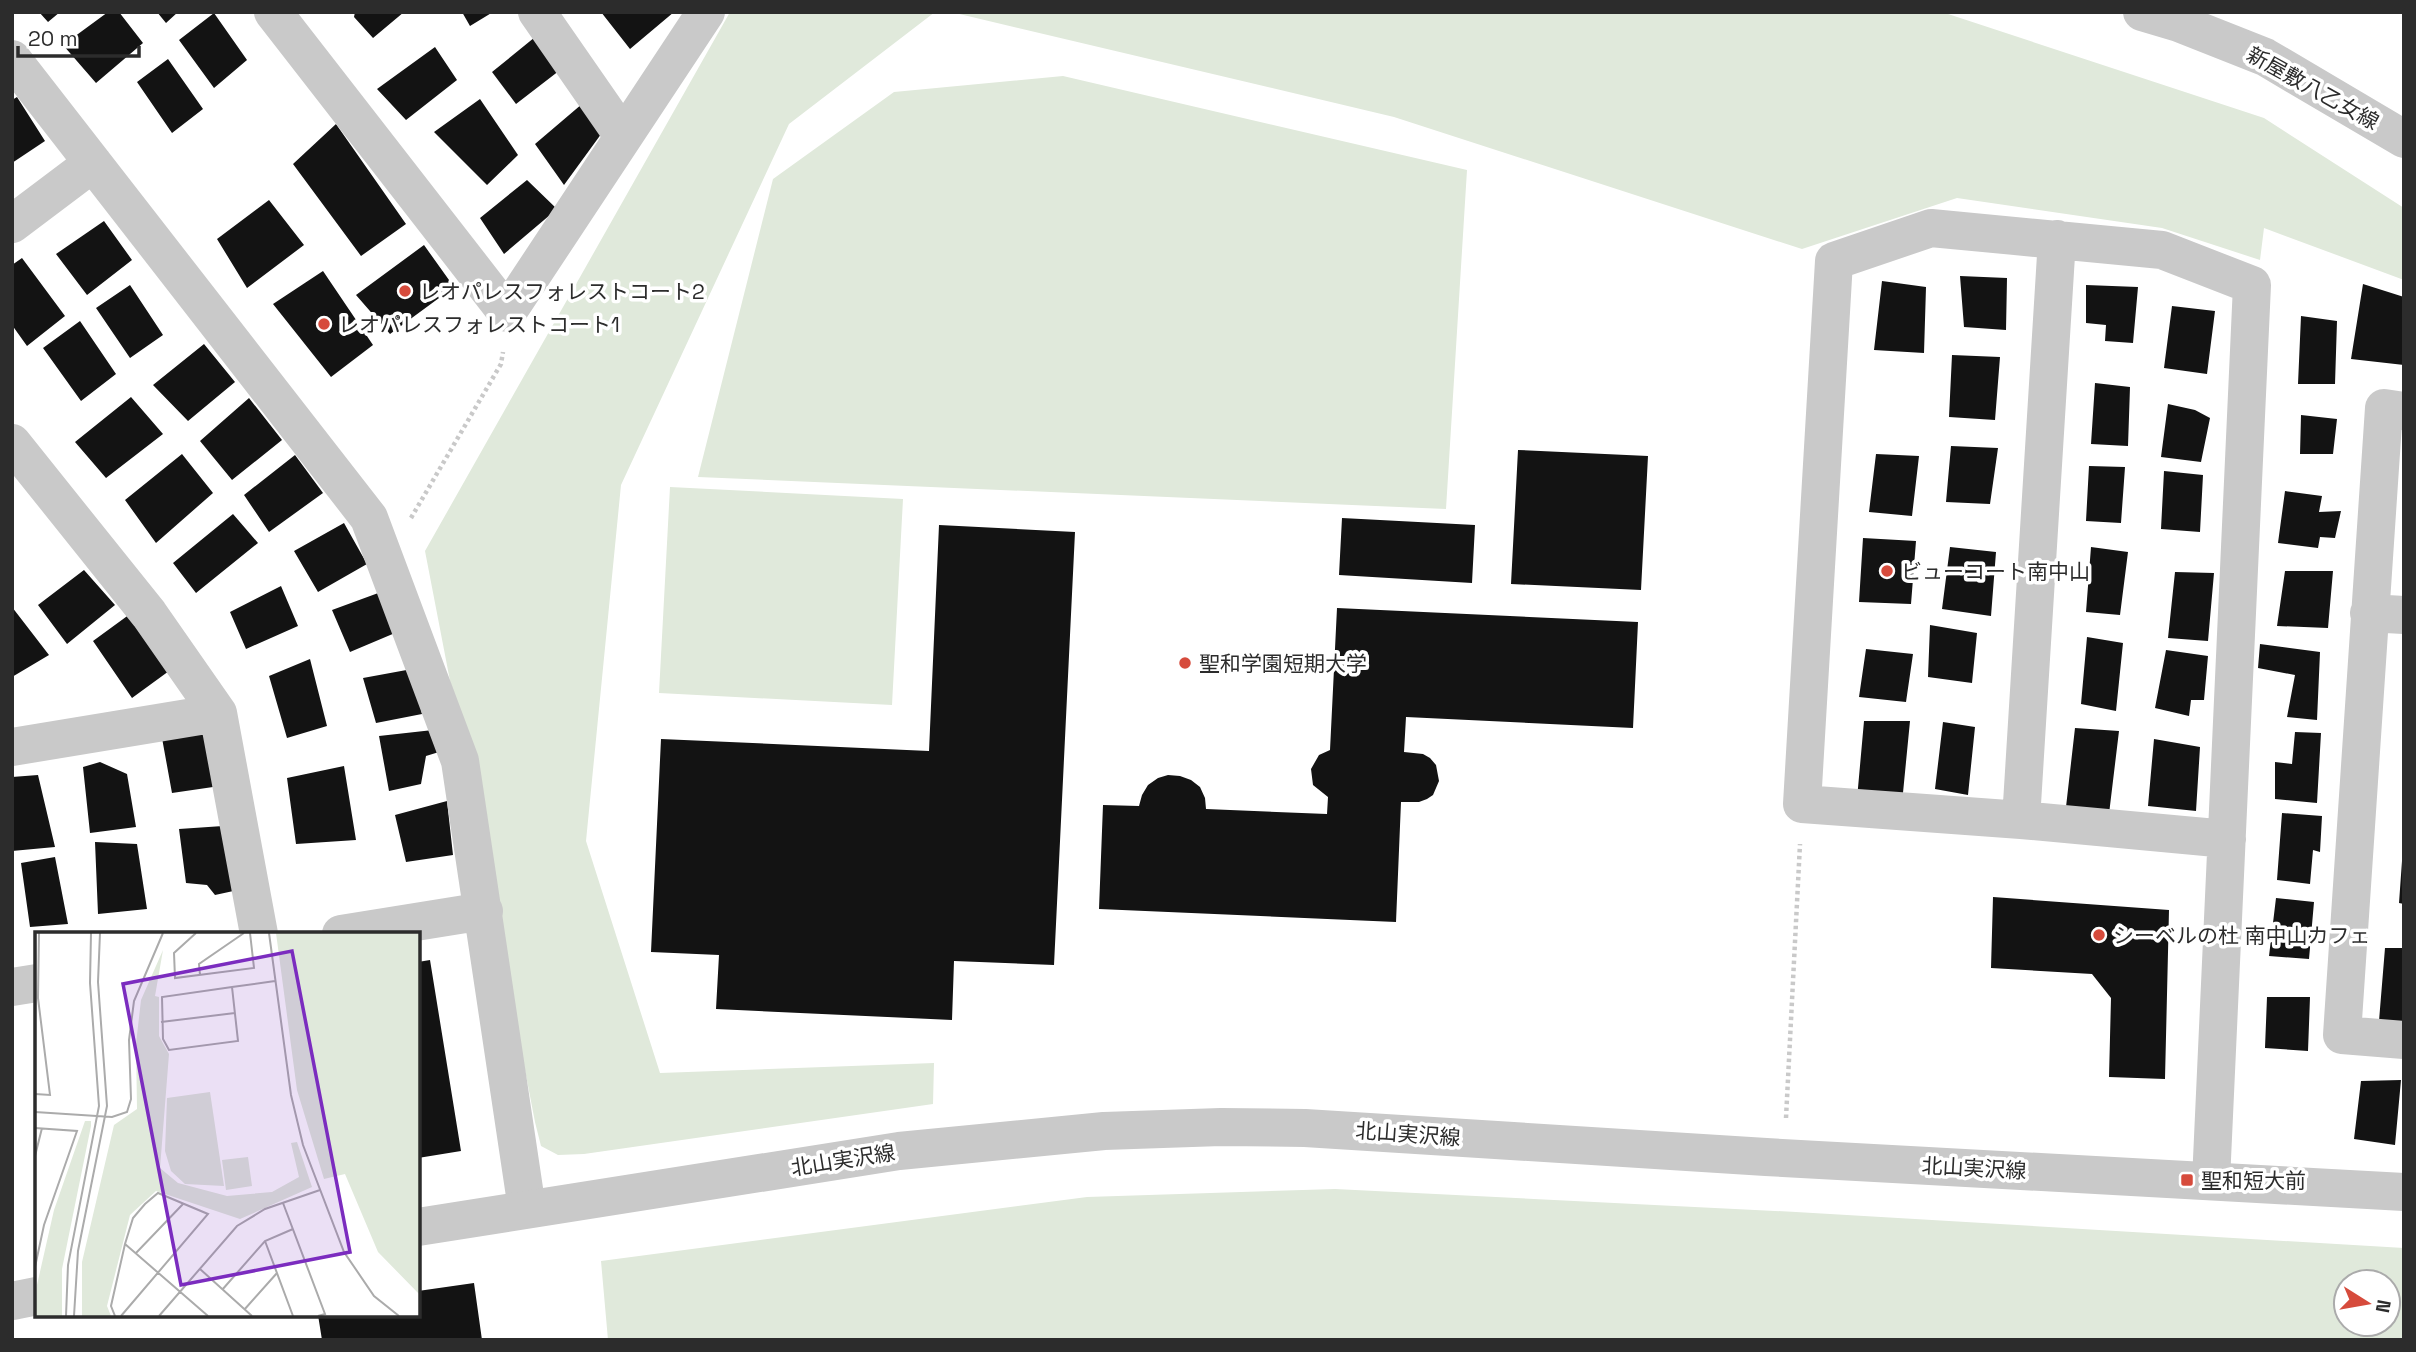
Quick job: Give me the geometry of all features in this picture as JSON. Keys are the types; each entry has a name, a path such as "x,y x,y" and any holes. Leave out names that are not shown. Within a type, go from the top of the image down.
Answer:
{"street":[{"path":"273,12 507,313 706,12"},
{"path":"537,12 623,136"},
{"name":"新屋敷八乙女線","path":"2142,12 2179,23 2265,57 2404,139"},
{"path":"12,59 369,518 460,761 527,1209"},
{"path":"12,224 93,163"},
{"path":"2211,1181 2227,839 2252,285 2162,250 1931,228 1834,261 1802,804 2227,839"},
{"path":"2021,820 2057,239"},
{"path":"2404,411 2384,408 2386,614 2342,1035 2404,1040"},
{"path":"12,443 149,614 218,713 259,932"},
{"path":"12,747 218,713"},
{"path":"353,932 484,911"},
{"path":"12,987 35,983"},
{"name":"北山実沢線","path":"420,1227 900,1151 1104,1131 1221,1127 1305,1128 1766,1157 2404,1192"},
{"path":"12,1301 35,1296"}],"path":[{"path":"386,564 501,364 507,313"},
{"path":"1786,1119 1802,804"}],"shaded area":[{"path":"730,12 935,12 789,124 621,485 586,841 660,1073 934,1063 933,1104 584,1154 558,1155 541,1146 535,1122 425,551"},
{"path":"951,12 1942,12 2264,118 2404,208 2404,280 2264,228 2260,260 2162,228 1957,198 1802,249 1394,117"},
{"path":"1063,76 1467,170 1446,509 698,477 773,179 894,92"},
{"path":"670,487 903,499 892,705 659,693"},
{"path":"1335,1189 1796,1212 2404,1248 2404,1340 608,1340 601,1261 1087,1197"}],"building":[{"path":"39,12 60,12 48,22"},
{"path":"108,12 119,12 143,43 96,83 63,45"},
{"path":"157,12 178,12 166,23"},
{"path":"355,12 404,12 373,38 354,17"},
{"path":"462,12 493,12 470,26"},
{"path":"601,12 674,12 630,49"},
{"path":"214,13 247,60 214,88 179,40"},
{"path":"540,33 564,67 516,104 492,72"},
{"path":"435,47 457,80 406,120 377,89"},
{"path":"168,59 203,109 172,133 137,82"},
{"path":"17,97 45,141 12,163 12,100"},
{"path":"480,99 518,155 487,185 434,132"},
{"path":"582,104 607,126 564,185 535,144"},
{"path":"336,124 406,224 361,256 293,164"},
{"path":"527,180 557,209 504,254 480,218"},
{"path":"269,200 304,245 247,288 217,239"},
{"path":"104,221 132,260 87,295 56,254"},
{"name":"レオパレスフォレストコート2","path":"424,245 454,287 390,334 356,295"},
{"path":"22,258 65,316 27,346 12,325 12,265"},
{"name":"レオパレスフォレストコート1","path":"323,271 373,345 331,377 273,304"},
{"path":"1960,276 2007,278 2006,330 1964,327"},
{"path":"1882,281 1926,287 1924,353 1874,350"},
{"path":"2363,284 2404,297 2404,365 2351,359"},
{"path":"130,285 163,335 130,358 96,308"},
{"path":"2086,285 2138,287 2133,343 2105,341 2106,325 2086,323"},
{"path":"2172,306 2215,311 2207,374 2164,368"},
{"path":"2301,316 2337,321 2335,384 2298,384"},
{"path":"80,321 116,374 81,401 43,348"},
{"path":"204,344 235,382 188,421 153,385"},
{"path":"1952,355 2000,357 1995,420 1949,417"},
{"path":"2095,383 2130,387 2128,446 2091,444"},
{"path":"131,397 163,434 106,478 75,442"},
{"path":"249,398 282,440 232,480 200,441"},
{"path":"2168,404 2195,410 2210,418 2201,462 2161,457"},
{"path":"2301,415 2337,419 2333,454 2300,454"},
{"path":"1951,446 1998,448 1990,504 1946,502"},
{"path":"1518,450 1648,456 1641,590 1511,584"},
{"path":"182,454 213,493 156,543 125,500"},
{"path":"1876,454 1919,456 1912,516 1869,512"},
{"path":"295,455 323,493 269,532 244,495"},
{"path":"2089,466 2125,467 2121,523 2086,521"},
{"path":"2164,471 2203,475 2200,532 2161,529"},
{"path":"2285,491 2322,496 2319,512 2341,511 2335,538 2320,537 2318,548 2278,543"},
{"path":"233,514 258,543 196,593 173,563"},
{"path":"1342,518 1475,525 1472,583 1339,575"},
{"path":"344,523 367,564 318,592 294,551"},
{"path":"939,525 1075,532 1054,965 954,961 952,1020 716,1009 719,955 651,952 661,739 929,751"},
{"name":"ビューコート南中山","path":"1863,538 1916,541 1911,604 1859,602"},
{"path":"1950,547 1996,552 1991,616 1942,609"},
{"path":"2091,547 2128,552 2120,615 2086,612"},
{"path":"84,570 115,605 67,644 38,605"},
{"path":"2285,571 2333,571 2328,628 2277,626"},
{"path":"2175,572 2214,573 2208,641 2168,638"},
{"path":"281,586 298,626 246,649 230,612"},
{"path":"381,592 395,633 350,652 332,610"},
{"path":"12,607 49,655 12,677"},
{"path":"1337,608 1638,622 1633,728 1406,717 1404,752 1423,754 1430,758 1436,765 1439,781 1433,795 1427,799 1401,802 1396,922 1099,909 1103,805 1139,806 1148,785 1158,778 1168,775 1191,780 1200,787 1206,809 1327,814 1328,797 1313,785 1311,769 1319,755 1330,750"},
{"path":"130,614 169,671 132,698 93,641"},
{"path":"1930,625 1977,633 1972,683 1928,677"},
{"path":"2087,637 2123,643 2116,711 2081,704"},
{"path":"2260,644 2320,652 2317,720 2287,717 2295,675 2258,668"},
{"path":"1866,649 1913,654 1906,702 1859,697"},
{"path":"2166,650 2208,656 2204,700 2191,700 2189,716 2155,708"},
{"path":"310,659 327,726 287,738 269,676"},
{"path":"412,669 422,714 376,723 363,678"},
{"path":"1864,721 1910,721 1902,803 1857,799"},
{"path":"1943,722 1975,727 1968,795 1935,789"},
{"path":"2075,728 2119,731 2109,814 2066,807"},
{"path":"207,730 213,787 172,793 162,738"},
{"path":"433,730 439,752 426,756 421,784 389,791 379,736"},
{"path":"2295,732 2321,733 2317,803 2275,799 2275,762 2292,764"},
{"path":"2154,739 2200,747 2196,811 2148,806"},
{"path":"100,762 127,774 136,827 90,833 83,767"},
{"path":"344,766 356,840 296,844 287,778"},
{"path":"38,775 55,847 12,851 12,777"},
{"path":"447,801 453,855 406,862 395,815"},
{"path":"2282,813 2322,816 2320,852 2313,850 2310,884 2277,880"},
{"path":"223,826 238,890 215,895 207,885 186,883 179,829"},
{"path":"95,842 137,844 147,909 98,914"},
{"path":"55,857 68,924 30,927 21,863"},
{"path":"2404,861 2404,904 2399,903"},
{"path":"1993,897 2169,910 2165,1079 2109,1077 2111,998 2092,974 1991,968"},
{"path":"2276,898 2314,902 2309,959 2269,956"},
{"path":"2385,948 2404,948 2404,1022 2379,1021"},
{"path":"430,960 461,1151 420,1158 420,962"},
{"path":"2267,997 2310,997 2308,1051 2265,1048"},
{"path":"2401,1080 2395,1145 2354,1139 2361,1081"},
{"path":"474,1283 482,1340 322,1340 318,1317 420,1317 420,1291"}],"place":[{"name":"レオパレスフォレストコート2","path":"405,291"},
{"name":"レオパレスフォレストコート1","path":"324,324"},
{"name":"ビューコート南中山","path":"1887,571"},
{"name":"聖和学園短期大学","path":"1185,663"},
{"name":"シーベルの杜 南中山カフェ","path":"2099,935"},
{"name":"聖和短大前","path":"2187,1180"}]}
